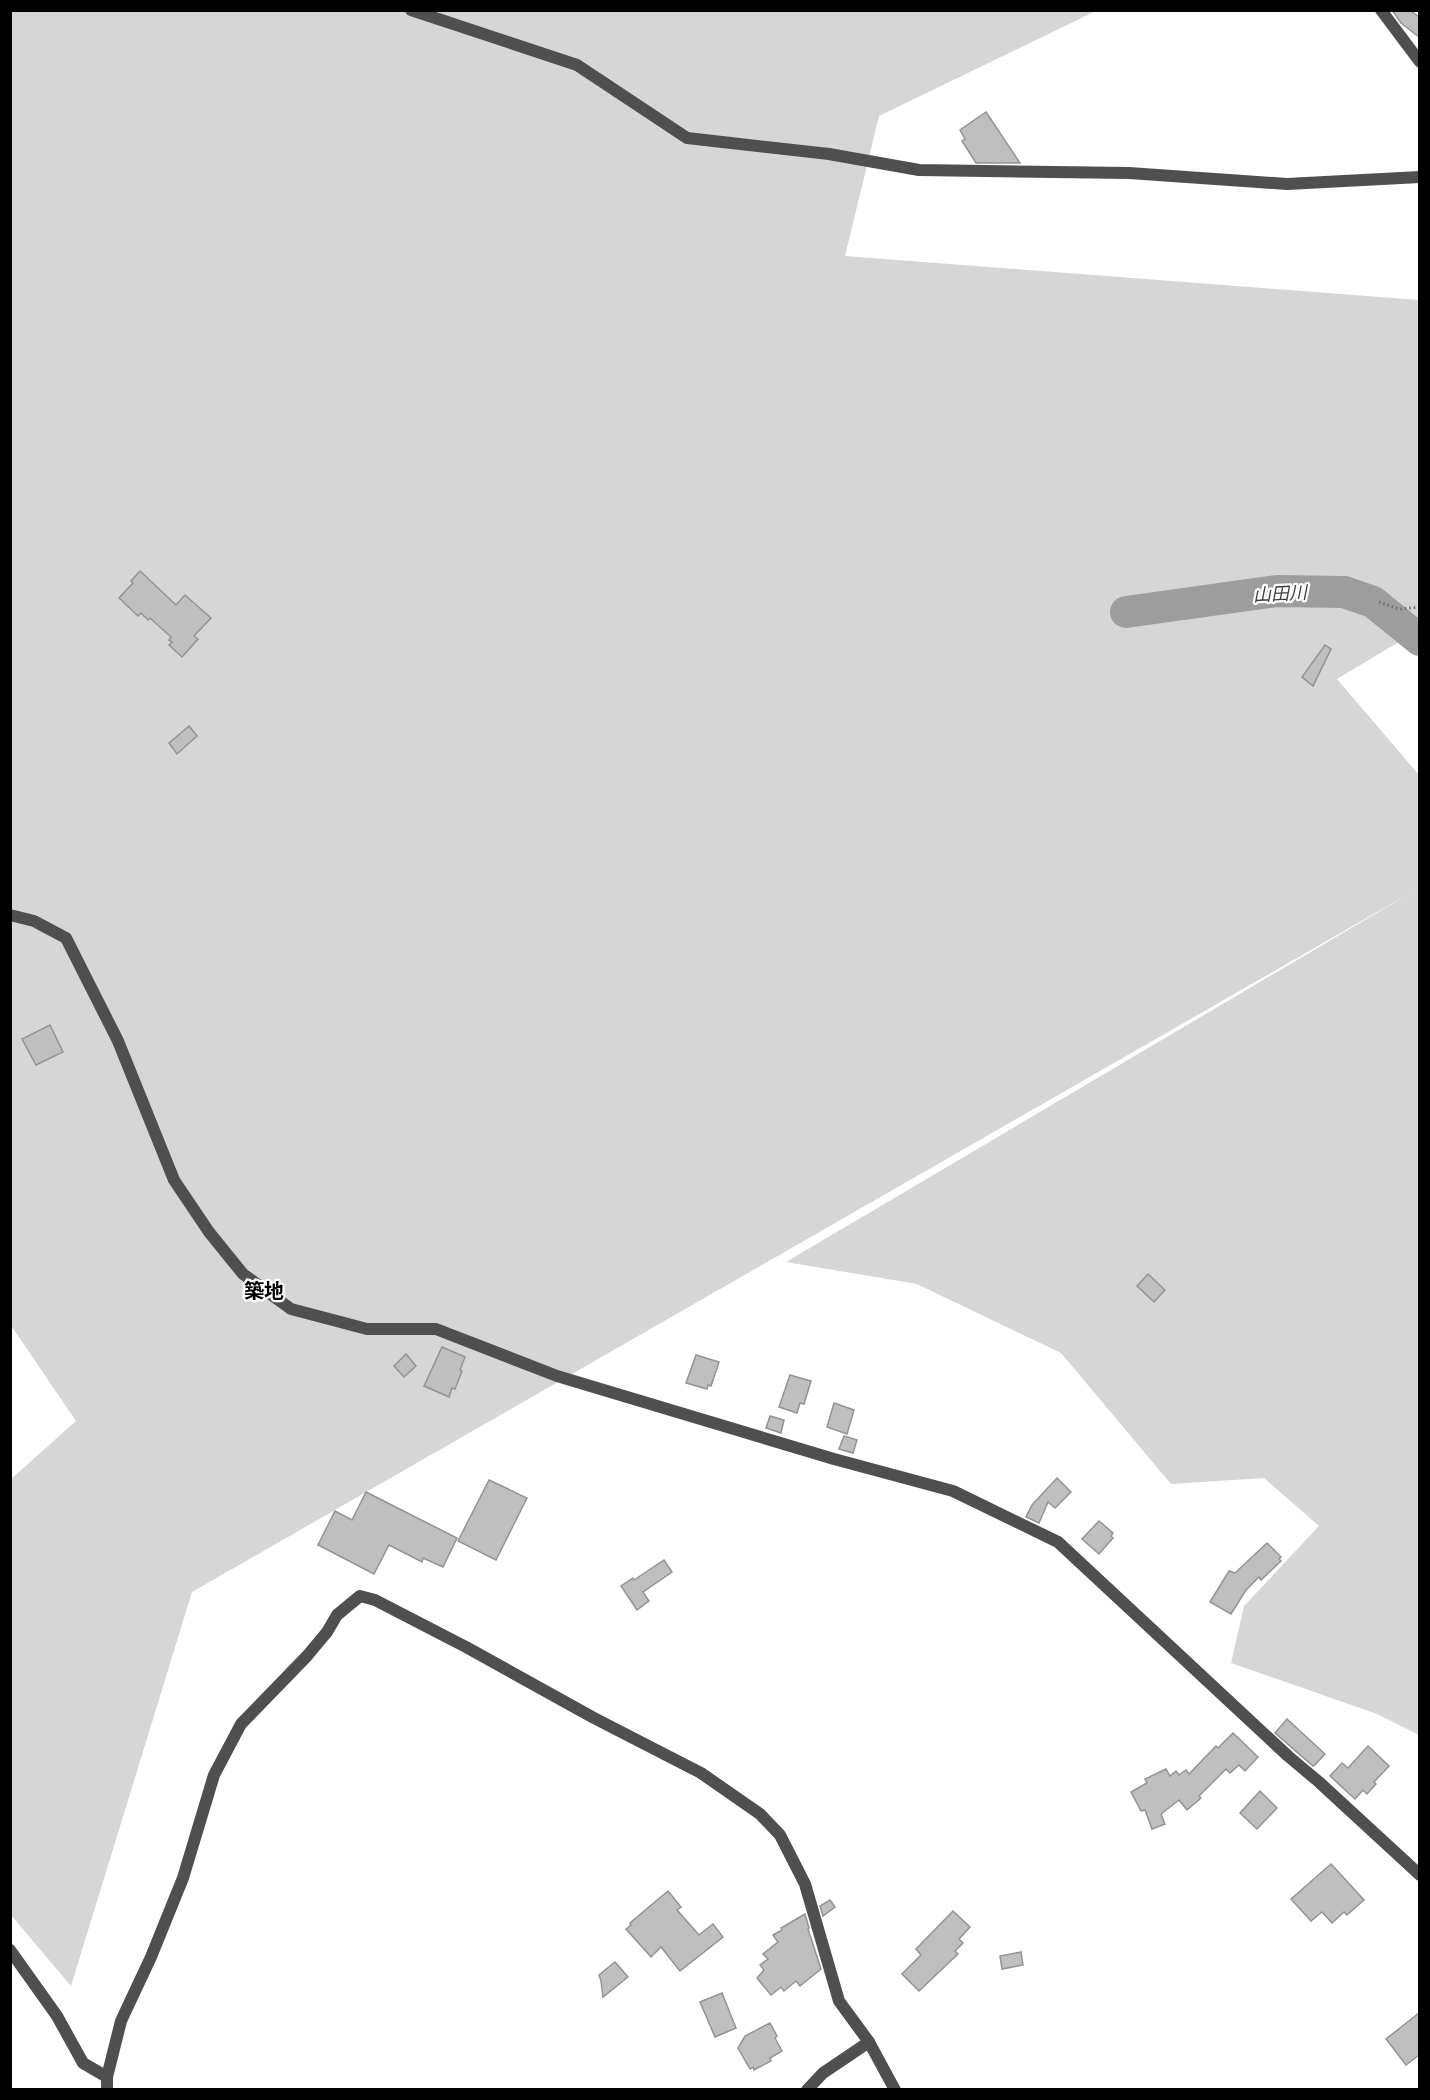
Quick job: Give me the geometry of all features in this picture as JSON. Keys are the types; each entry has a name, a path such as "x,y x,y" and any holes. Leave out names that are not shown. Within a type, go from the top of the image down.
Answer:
{"street":[{"path":"411,10 578,65 687,138 829,154 919,170 1129,173 1287,184 1419,177"},
{"path":"1381,10 1419,62"},
{"path":"10,915 34,921 66,938 118,1041 174,1180 209,1232 243,1274 291,1309 368,1329 436,1329 557,1376 834,1459 953,1491 1006,1515 1058,1542 1419,1875"},
{"path":"10,1950 57,2016 82,2063 107,2083 121,2021 151,1957 183,1878 214,1775 241,1724 307,1656 327,1632 337,1615 360,1596 375,1599 594,1718 701,1773 760,1814 780,1835 805,1884 839,2001 869,2043 895,2090"},
{"path":"807,2090 823,2073 869,2043"}],"path":[{"path":"1379,602 1399,609 1419,607"}],"shaded area":[{"path":"11,11 1096,11 879,116 845,256 1419,300 1419,630 1337,679 1419,775 1419,888 192,1592 71,1986 11,1915 10,1480 76,1421 10,1324"},
{"path":"1419,888 1419,1735 1377,1714 1231,1663 1244,1606 1319,1526 1264,1478 1171,1484 1061,1353 917,1284 786,1262"}],"building":[{"path":"1392,10 1410,10 1419,17 1419,37 1401,23"},
{"path":"986,112 1020,163 976,163 962,141 965,139 960,130"},
{"path":"140,571 176,605 185,595 211,618 194,636 198,639 182,657 169,645 172,642 169,640 171,637 150,618 148,620 141,613 138,616 119,598 133,583 131,581"},
{"path":"1325,645 1331,649 1313,686 1302,677"},
{"path":"189,726 197,736 177,754 169,743"},
{"path":"50,1025 63,1052 36,1065 22,1039"},
{"path":"1148,1274 1165,1290 1154,1302 1137,1286"},
{"path":"442,1347 465,1357 455,1389 452,1388 449,1397 424,1386"},
{"path":"406,1354 416,1366 404,1377 394,1366"},
{"path":"696,1355 719,1362 711,1386 708,1385 707,1389 686,1383"},
{"path":"790,1375 811,1381 804,1404 800,1403 797,1413 779,1407"},
{"path":"834,1403 854,1410 847,1434 827,1427"},
{"path":"770,1416 784,1420 781,1433 766,1428"},
{"path":"844,1436 857,1440 853,1453 839,1449"},
{"path":"1057,1478 1071,1492 1055,1508 1048,1502 1039,1523 1026,1517 1032,1505"},
{"path":"489,1480 527,1498 496,1560 458,1541"},
{"path":"366,1492 457,1538 443,1567 423,1558 422,1562 389,1545 374,1574 318,1545 335,1511 352,1520"},
{"path":"1099,1521 1113,1533 1111,1536 1113,1538 1099,1554 1082,1539"},
{"path":"1267,1543 1281,1557 1279,1559 1281,1561 1261,1580 1259,1577 1246,1590 1231,1614 1210,1602 1229,1571 1235,1573"},
{"path":"664,1560 672,1572 643,1592 649,1601 637,1610 621,1586"},
{"path":"1287,1719 1325,1754 1315,1765 1313,1766 1275,1733"},
{"path":"1233,1733 1258,1757 1245,1771 1239,1765 1230,1773 1226,1769 1199,1796 1201,1798 1187,1810 1179,1800 1161,1814 1165,1824 1152,1829 1145,1810 1141,1811 1131,1792 1147,1783 1145,1779 1166,1769 1170,1776 1176,1771 1179,1775 1186,1770 1189,1774 1216,1746 1218,1748"},
{"path":"1368,1746 1389,1766 1374,1782 1376,1784 1367,1794 1363,1790 1355,1799 1330,1776 1342,1763 1348,1768"},
{"path":"1260,1791 1277,1808 1257,1829 1240,1813"},
{"path":"1331,1864 1364,1900 1347,1915 1344,1912 1332,1923 1322,1912 1311,1921 1291,1899"},
{"path":"668,1891 681,1907 677,1910 699,1935 713,1924 723,1937 680,1971 661,1947 651,1957 626,1929"},
{"path":"830,1900 835,1907 823,1916 820,1906"},
{"path":"953,1911 970,1927 959,1939 963,1943 955,1951 958,1954 919,1991 902,1974 921,1955 916,1949"},
{"path":"805,1914 821,1969 800,1986 796,1981 784,1991 781,1987 771,1995 757,1978 764,1970 760,1965 768,1959 763,1954 778,1942 773,1935"},
{"path":"1021,1952 1023,1965 1002,1969 1000,1956"},
{"path":"615,1962 628,1977 603,1997 599,1975"},
{"path":"722,1993 736,2028 715,2037 700,2002"},
{"path":"1419,2013 1419,2055 1406,2065 1386,2039"},
{"path":"770,2023 782,2051 770,2058 771,2061 754,2070 753,2067 750,2069 738,2048 745,2036"}],"waterway":[{"name":"山田川","path":"1126,612 1277,591 1344,592 1373,602 1420,640"}],"district":[{"name":"築地","path":"264,1291"}]}
